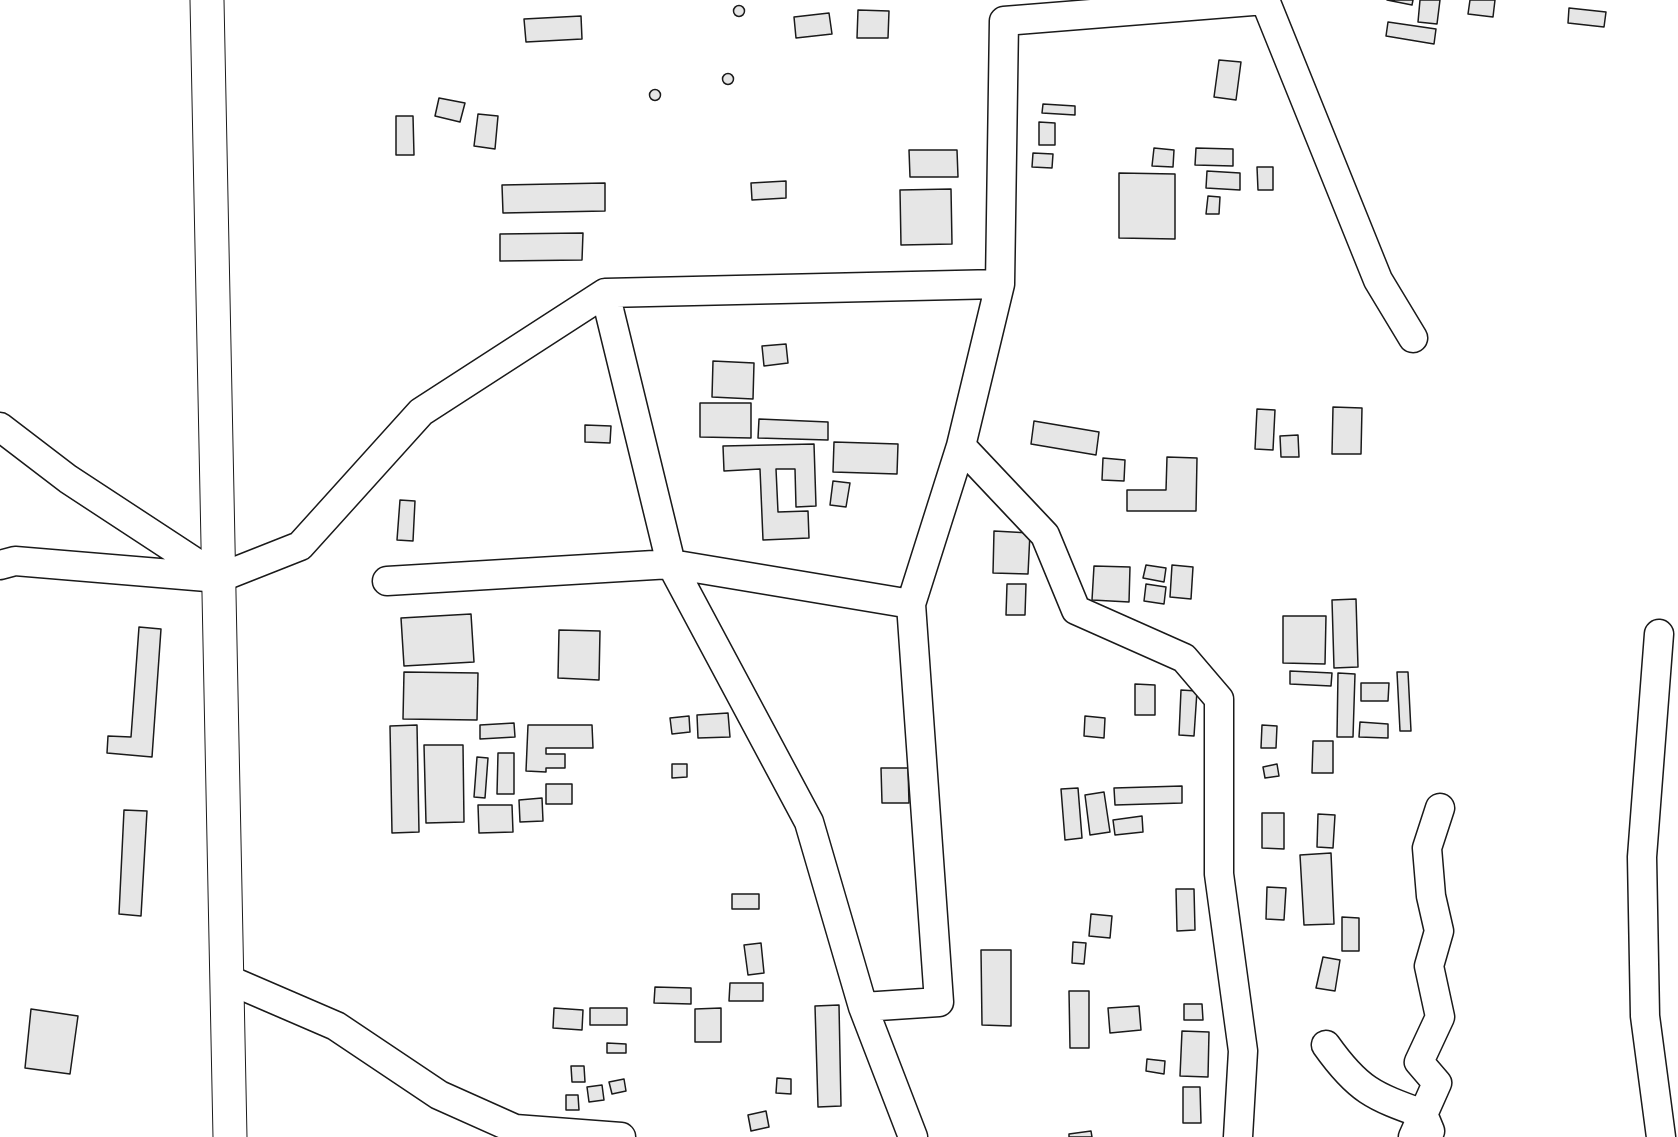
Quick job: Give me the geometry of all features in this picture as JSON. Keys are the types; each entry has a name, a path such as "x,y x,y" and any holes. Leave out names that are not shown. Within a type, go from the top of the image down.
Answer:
{"main road":[{"path":"207,0 230,1137"}],"street":[{"path":"863,1007 939,1002 911,604 961,446 1000,284 1005,21 1265,0 1378,280 1413,338"},
{"path":"0,565 15,561 219,578 300,546 421,412 605,292 1000,284"},
{"path":"605,292 672,564 809,822 863,1007 913,1137"},
{"path":"0,427 68,479 219,578"},
{"path":"961,446 1045,535 1077,610 1184,658 1220,699 1220,874 1243,1051 1238,1137"},
{"path":"387,581 672,564 911,604"},
{"path":"1659,634 1642,857 1645,1016 1661,1137"},
{"path":"1326,1045 1346,1073 1423,1129 1437,1083 1419,1062 1440,1017 1429,966 1439,930 1431,896 1427,848 1440,808"},
{"path":"227,979 336,1026 439,1095 515,1129 621,1137"}],"building":[{"path":"1387,0 1413,0 1412,5"},
{"path":"1420,0 1440,0 1437,24 1418,22"},
{"path":"1470,0 1495,0 1493,17 1468,14"},
{"path":"739,6 743,7 743,15 739,16 735,15 734,11 735,7"},
{"path":"1569,8 1606,12 1604,27 1568,23"},
{"path":"858,10 889,11 888,38 857,38"},
{"path":"829,13 832,34 796,38 794,17"},
{"path":"581,16 582,39 526,42 524,19"},
{"path":"1388,22 1436,29 1434,44 1386,36"},
{"path":"1219,60 1241,62 1236,100 1214,97"},
{"path":"728,74 732,75 732,83 728,84 724,83 723,79 724,75"},
{"path":"655,90 659,91 659,99 655,100 651,99 650,95 651,91"},
{"path":"439,98 465,103 460,122 435,116"},
{"path":"1043,104 1075,106 1075,115 1042,113"},
{"path":"478,114 498,116 495,149 474,146"},
{"path":"396,116 413,116 414,155 396,155"},
{"path":"1039,122 1055,123 1055,145 1039,145"},
{"path":"1154,148 1174,150 1173,167 1152,166"},
{"path":"1196,148 1233,149 1233,166 1195,165"},
{"path":"909,150 957,150 958,177 910,177"},
{"path":"1033,153 1053,154 1052,168 1032,167"},
{"path":"1257,167 1273,167 1273,190 1258,190"},
{"path":"1207,171 1240,173 1240,190 1206,188"},
{"path":"1119,173 1175,174 1175,239 1119,238"},
{"path":"786,181 786,198 752,200 751,183"},
{"path":"605,183 605,211 503,213 502,185"},
{"path":"951,189 952,244 901,245 900,190"},
{"path":"1208,196 1220,197 1219,214 1206,214"},
{"path":"583,233 582,260 500,261 500,234"},
{"path":"786,344 788,363 764,366 762,346"},
{"path":"713,361 754,363 753,399 712,397"},
{"path":"700,403 751,403 751,438 700,437"},
{"path":"1333,407 1362,408 1361,454 1332,454"},
{"path":"1257,409 1275,410 1273,450 1255,449"},
{"path":"759,419 828,422 828,440 758,438"},
{"path":"1034,421 1099,432 1096,455 1031,444"},
{"path":"585,425 611,426 610,443 585,442"},
{"path":"1298,435 1299,457 1281,457 1280,436"},
{"path":"834,442 898,444 897,474 833,472"},
{"path":"814,444 816,506 796,507 795,469 776,469 778,512 808,511 809,538 763,540 760,469 724,471 723,446"},
{"path":"1167,457 1197,458 1196,511 1127,511 1127,490 1166,490"},
{"path":"1103,458 1125,460 1124,481 1102,480"},
{"path":"833,481 850,483 846,507 830,505"},
{"path":"400,500 415,501 413,541 397,540"},
{"path":"994,531 1030,533 1028,574 993,573"},
{"path":"1146,565 1166,568 1164,582 1143,578"},
{"path":"1172,565 1193,567 1191,599 1170,597"},
{"path":"1094,566 1130,567 1129,602 1092,600"},
{"path":"1007,584 1026,584 1025,615 1006,615"},
{"path":"1146,584 1166,587 1164,604 1144,601"},
{"path":"1356,599 1358,667 1334,668 1332,600"},
{"path":"471,614 474,662 404,666 401,618"},
{"path":"1283,616 1326,616 1325,664 1283,663"},
{"path":"139,627 161,629 152,757 107,753 108,736 131,737"},
{"path":"559,630 600,631 599,680 558,678"},
{"path":"1290,671 1332,673 1331,686 1290,684"},
{"path":"404,672 478,673 477,720 403,719"},
{"path":"1397,672 1408,672 1411,731 1400,731"},
{"path":"1338,673 1355,674 1353,737 1337,737"},
{"path":"1361,683 1389,683 1388,701 1361,701"},
{"path":"1135,684 1155,685 1155,715 1135,715"},
{"path":"1181,690 1197,691 1194,736 1179,735"},
{"path":"728,713 730,737 698,738 697,715"},
{"path":"689,716 690,732 672,734 670,718"},
{"path":"1085,716 1105,718 1104,738 1084,736"},
{"path":"1360,722 1388,724 1388,738 1359,737"},
{"path":"514,723 515,737 480,739 480,725"},
{"path":"417,725 419,832 392,833 390,726"},
{"path":"528,725 592,725 593,748 546,748 546,754 565,754 565,768 546,768 546,772 526,771"},
{"path":"1262,725 1277,726 1276,748 1261,748"},
{"path":"1313,741 1333,741 1333,773 1312,773"},
{"path":"424,745 463,745 464,822 426,823"},
{"path":"498,753 514,753 514,794 497,794"},
{"path":"477,757 488,758 485,798 474,797"},
{"path":"672,764 687,764 687,777 672,778"},
{"path":"1277,764 1279,776 1265,778 1263,767"},
{"path":"881,768 908,768 909,803 882,803"},
{"path":"546,784 572,784 572,804 546,804"},
{"path":"1182,786 1182,803 1115,805 1114,788"},
{"path":"1078,788 1082,838 1065,840 1061,789"},
{"path":"1104,792 1110,832 1090,835 1085,795"},
{"path":"542,798 543,821 520,822 519,800"},
{"path":"478,805 512,805 513,832 479,833"},
{"path":"124,810 147,811 141,916 119,914"},
{"path":"1262,813 1284,813 1284,849 1262,848"},
{"path":"1318,814 1335,815 1333,848 1317,847"},
{"path":"1142,816 1143,832 1115,835 1113,820"},
{"path":"1331,853 1334,924 1304,925 1300,855"},
{"path":"1267,887 1286,888 1284,920 1266,919"},
{"path":"1176,889 1194,889 1195,930 1177,931"},
{"path":"732,894 759,894 759,909 732,909"},
{"path":"1091,914 1112,916 1110,938 1089,936"},
{"path":"1342,917 1359,918 1359,951 1342,951"},
{"path":"1073,942 1086,943 1084,964 1072,963"},
{"path":"761,943 764,973 748,975 744,945"},
{"path":"981,950 1011,950 1011,1026 982,1025"},
{"path":"1323,957 1340,960 1335,991 1316,988"},
{"path":"730,983 763,983 763,1001 729,1001"},
{"path":"655,987 691,988 691,1004 654,1003"},
{"path":"1069,991 1089,991 1089,1048 1070,1048"},
{"path":"1184,1004 1202,1004 1203,1020 1184,1020"},
{"path":"839,1005 841,1106 818,1107 815,1006"},
{"path":"1139,1006 1141,1030 1110,1033 1108,1008"},
{"path":"554,1008 583,1010 582,1030 553,1028"},
{"path":"590,1008 627,1008 627,1025 590,1025"},
{"path":"721,1008 721,1042 695,1042 695,1009"},
{"path":"31,1009 78,1016 70,1074 25,1068"},
{"path":"1182,1031 1209,1032 1208,1077 1180,1076"},
{"path":"607,1043 626,1044 626,1053 607,1053"},
{"path":"1147,1059 1165,1061 1164,1074 1146,1071"},
{"path":"571,1066 584,1066 585,1082 572,1082"},
{"path":"777,1078 791,1079 791,1094 776,1093"},
{"path":"624,1079 626,1091 612,1094 609,1082"},
{"path":"602,1085 604,1100 589,1102 587,1087"},
{"path":"1183,1087 1200,1087 1201,1123 1183,1123"},
{"path":"566,1095 578,1095 579,1110 566,1110"},
{"path":"766,1111 769,1127 751,1131 748,1115"},
{"path":"1091,1131 1092,1137 1069,1137 1069,1134"}]}
